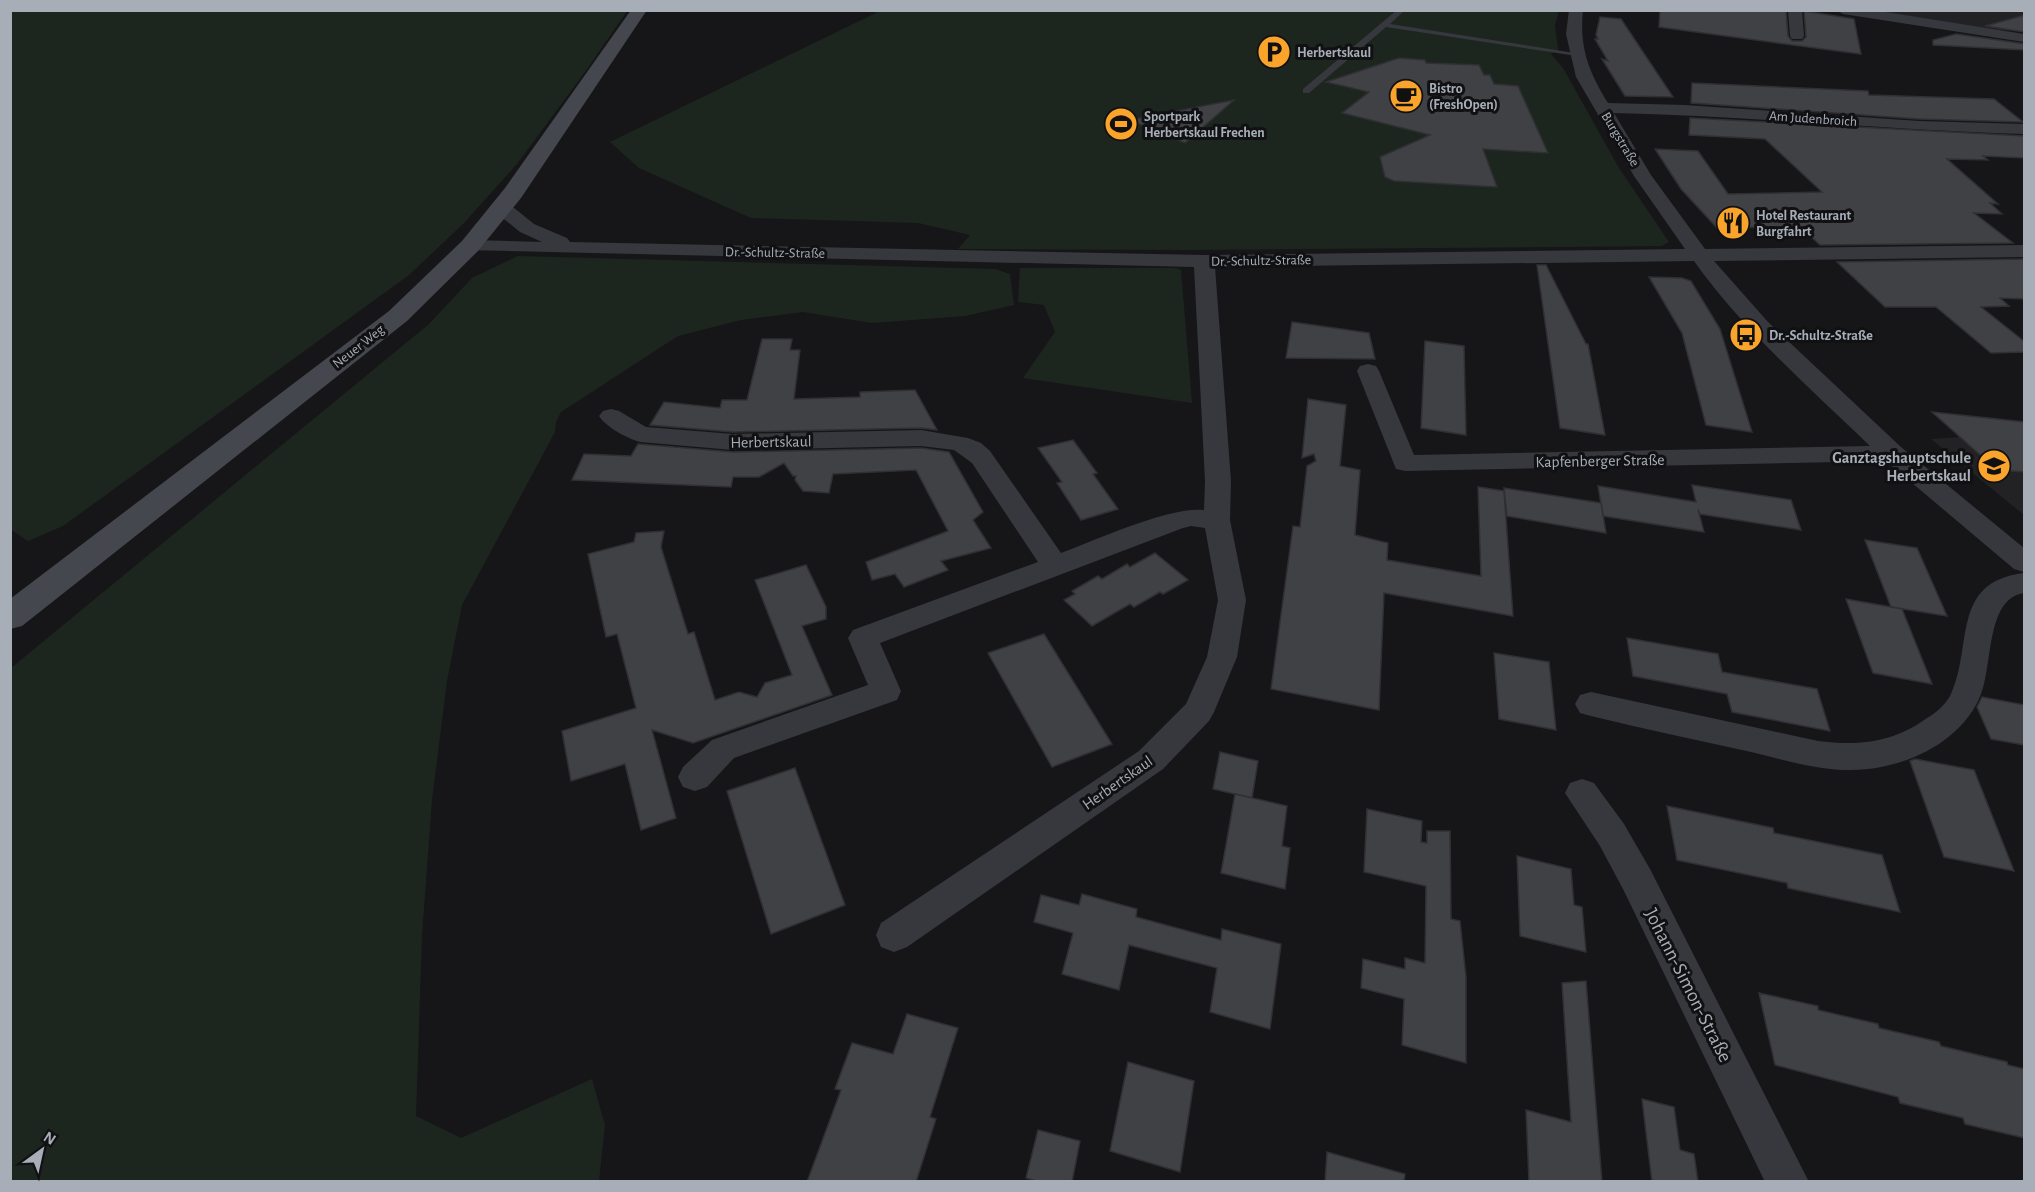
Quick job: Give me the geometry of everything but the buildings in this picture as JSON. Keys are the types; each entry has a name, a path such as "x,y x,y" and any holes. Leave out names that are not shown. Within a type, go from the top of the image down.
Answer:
{"main road":[{"name":"Neuer Weg","path":"10,617 398,316 470,246 501,207 639,10"}],"street":[{"path":"1795,10 1797,36"},
{"path":"1843,10 2025,38"},
{"name":"Burgstraße","path":"1576,11 1573,34 1576,54 1584,77 1661,204 1700,255"},
{"name":"Am Judenbroich","path":"1601,108 1685,110 1919,126 2025,129"},
{"name":"Dr.-Schultz-Straße","path":"501,207 527,228 570,247"},
{"name":"Dr.-Schultz-Straße","path":"470,246 1204,261 2025,251"},
{"path":"1700,255 1716,278 1760,327 1892,453 2025,562"},
{"name":"Herbertskaul","path":"894,935 1151,760 1198,712 1222,657 1232,600 1217,520 1218,481 1204,261"},
{"name":"Kapfenberger Straße","path":"1368,372 1405,462 1892,453"},
{"name":"Herbertskaul","path":"611,416 640,434 733,442 921,438 959,443 972,449 981,457 1054,565"},
{"path":"695,777 723,748 886,691 863,638 1175,521 1191,518 1217,520"},
{"path":"1591,704 1809,752 1856,758 1885,753 1933,732 1964,700 1972,677 1980,629 1989,602 2004,586 2025,583"},
{"name":"Johann-Simon-Straße","path":"1582,793 1612,835 1637,880 1788,1182"}],"lane":[{"path":"1306,91 1402,10"},
{"path":"1570,10 1576,11"},
{"path":"1384,25 1576,54"}],"shaded area":[{"path":"10,11 627,11 517,164 464,223 409,275 63,526 28,541 10,529"},
{"name":"Sportpark Herbertskaul Frechen","path":"880,11 1559,11 1555,25 1558,50 1551,54 1563,68 1619,168 1669,242 1662,246 1187,250 958,249 970,235 918,223 751,218 639,168 610,142"},
{"path":"1870,11 2024,11 2024,32 1998,30"},
{"path":"518,256 995,269 1010,274 1014,305 965,316 872,323 803,312 741,320 678,336 561,412 556,422 555,432 462,605 447,681 432,800 422,935 416,1116 461,1138 592,1079 605,1125 599,1181 11,1181 11,668 429,324 472,278"},
{"path":"1020,268 1175,268 1181,270 1192,403 1023,378 1055,332 1044,305 1018,302"},
{"name":"Ganztagshauptschule Herbertskaul","path":"1932,412 2024,422 2024,515 1931,439 1960,437"}],"place":[{"name":"Herbertskaul","path":"1274,52"},
{"name":"Bistro (FreshOpen)","path":"1406,96"},
{"name":"Sportpark Herbertskaul Frechen","path":"1121,124"},
{"name":"Hotel Restaurant Burgfahrt","path":"1733,223"},
{"name":"Dr.-Schultz-Straße","path":"1746,335"},
{"name":"Ganztagshauptschule Herbertskaul","path":"1994,466"}]}
